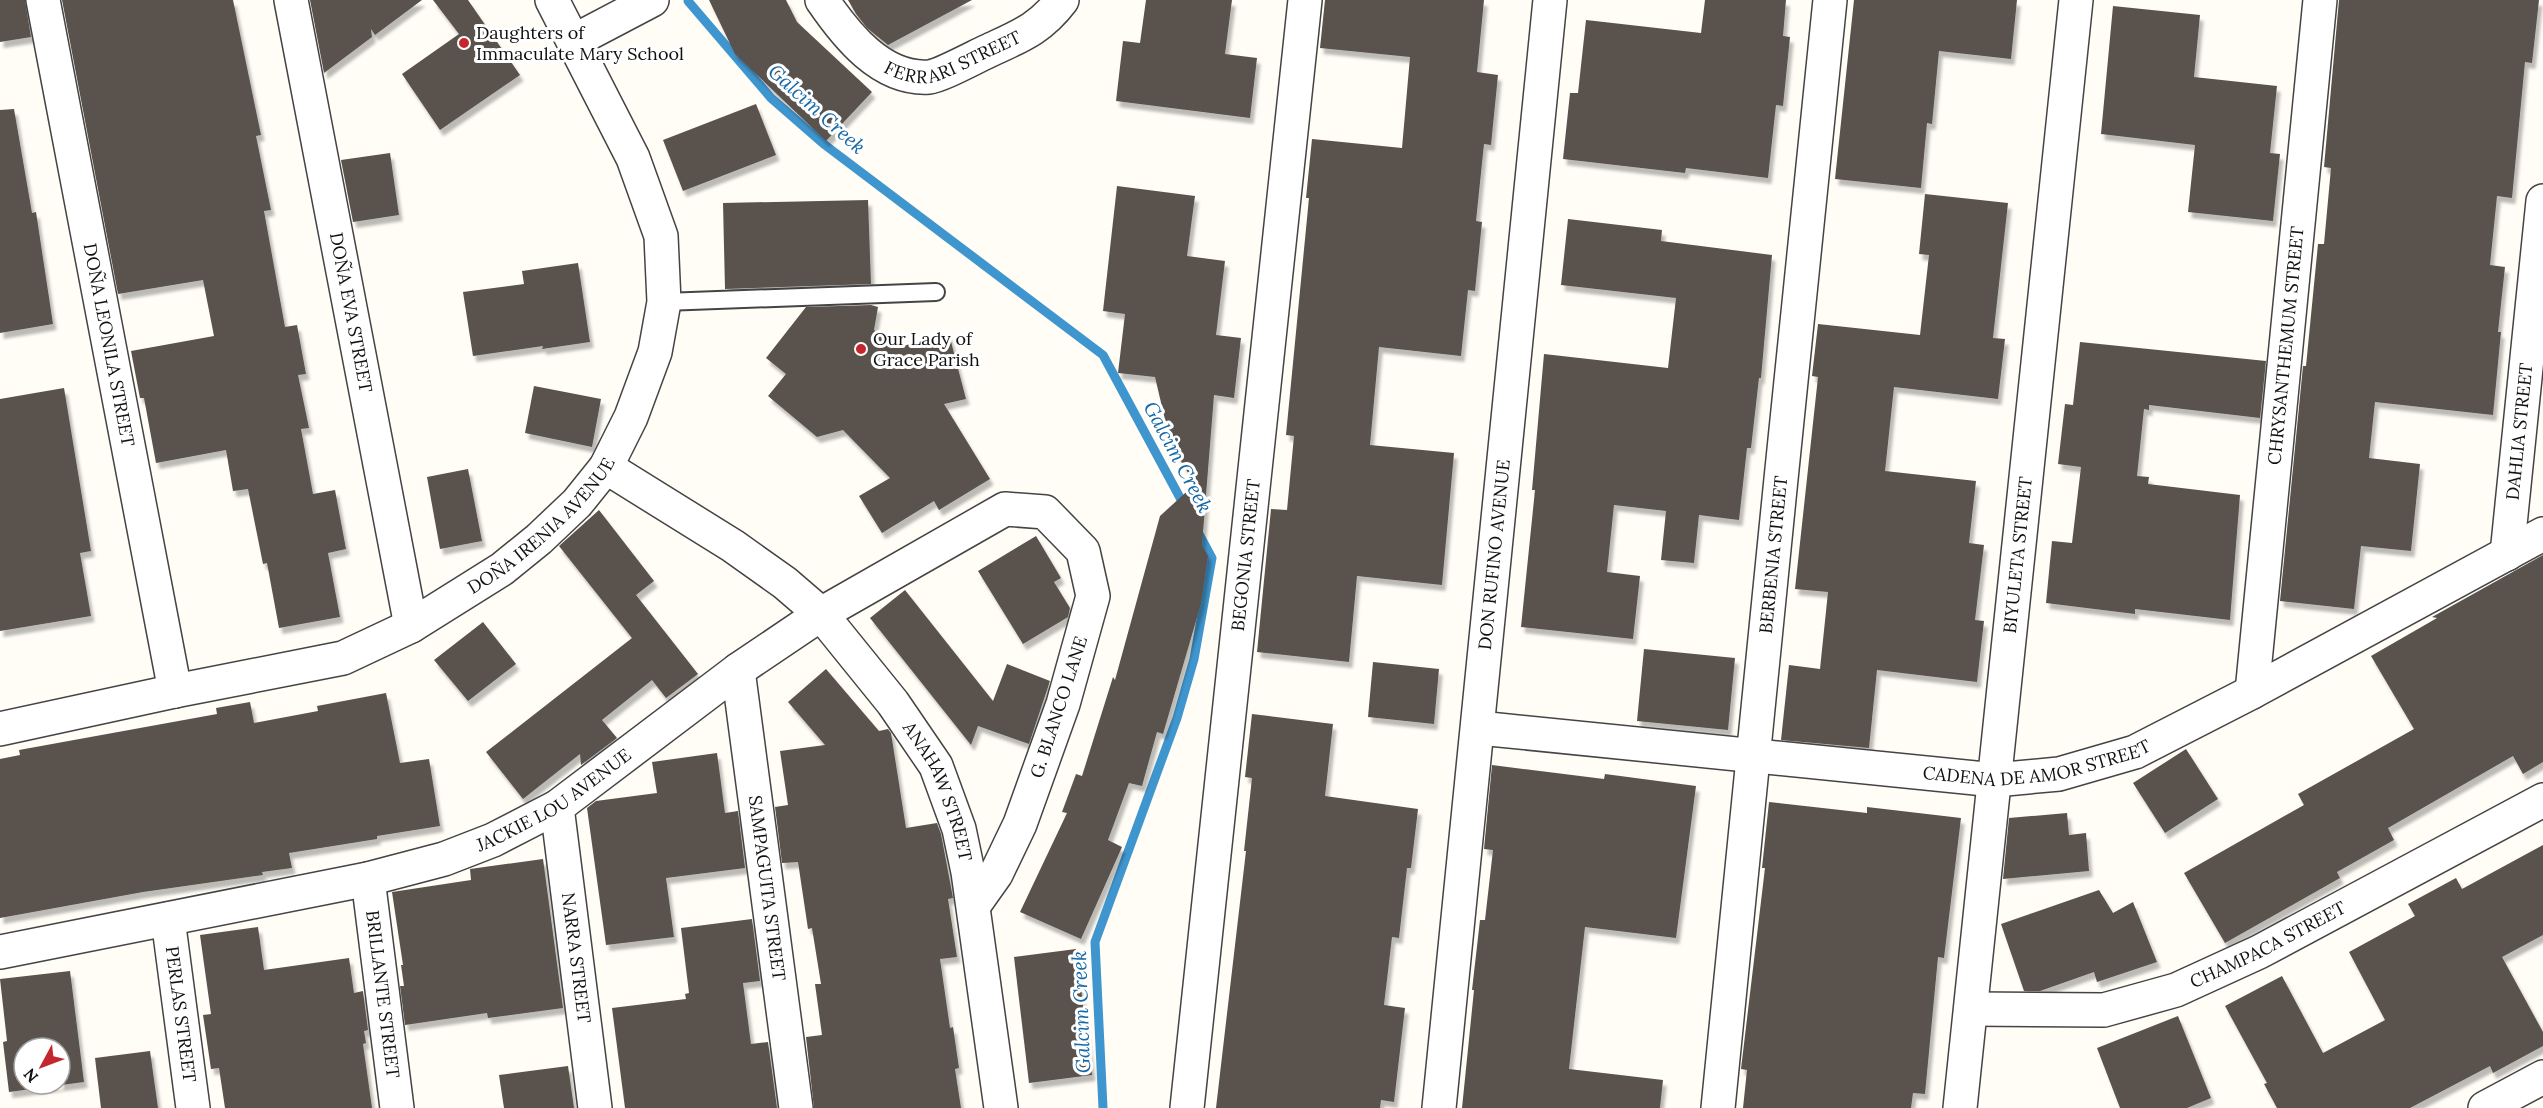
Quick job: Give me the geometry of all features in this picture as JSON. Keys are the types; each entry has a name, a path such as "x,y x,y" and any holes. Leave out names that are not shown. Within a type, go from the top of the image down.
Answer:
{"street":[{"name":"DOÑA LEONILA STREET","path":"43,0 175,691"},
{"name":"DOÑA EVA STREET","path":"291,0 411,626"},
{"name":"DOÑA IRENIA AVENUE","path":"0,729 343,658 411,626 502,569 539,539 577,503 606,467 632,417 654,352 664,302 661,236 633,158 552,0"},
{"path":"574,42 652,0"},
{"name":"FERRARI STREET","path":"822,0 857,44 879,62 905,74 931,77 1035,29 1062,0"},
{"name":"BEGONIA STREET","path":"1187,1108 1252,518 1305,0"},
{"name":"DON RUFINO AVENUE","path":"1440,1108 1550,0"},
{"name":"BERBENIA STREET","path":"1718,1108 1755,756 1795,326 1830,0"},
{"name":"BIYULETA STREET","path":"1960,1108 2076,0"},
{"name":"CHRYSANTHEMUM STREET","path":"2252,692 2320,0"},
{"name":"DAHLIA STREET","path":"2507,554 2543,201"},
{"name":"ANAHAW STREET","path":"606,467 733,546 784,583 821,614 893,703 936,766 959,829 974,905 1001,1108"},
{"name":"JACKIE LOU AVENUE","path":"0,952 368,879 444,859 493,840 557,807 738,670 821,614 1005,509 1045,512"},
{"name":"G. BLANCO LANE","path":"974,905 996,874 1020,824 1063,704 1093,596 1083,551 1045,512"},
{"name":"CADENA DE AMOR STREET","path":"1479,728 1995,780 2059,774 2135,752 2252,692 2543,534"},
{"name":"SAMPAGUITA STREET","path":"738,670 796,1108"},
{"name":"CHAMPACA STREET","path":"1971,1010 2104,1010 2176,990 2259,952 2543,800"},
{"name":"NARRA STREET","path":"557,807 596,1108"},
{"name":"BRILLANTE STREET","path":"368,879 397,1108"},
{"name":"PERLAS STREET","path":"168,920 193,1108"},
{"path":"2485,1108 2543,1077"}],"lane":[{"path":"664,302 936,292"}],"building":[{"path":"0,0 25,0 31,37 0,42"},
{"path":"62,0 233,0 261,135 256,136 271,210 264,211 285,327 297,325 306,374 298,375 309,428 301,429 313,494 335,490 346,549 328,553 340,617 279,628 267,563 263,564 248,489 233,491 226,450 156,463 144,398 140,398 131,351 214,336 203,280 118,294"},
{"path":"310,0 422,0 375,35 371,29 372,37 324,73"},
{"path":"433,0 468,0 520,75 440,130 402,74 459,34"},
{"path":"709,0 786,0 797,22 872,92 826,141 735,54"},
{"path":"848,0 972,0 888,45 867,28"},
{"path":"1146,0 1232,0 1225,54 1257,58 1250,118 1116,101 1123,41 1140,43"},
{"path":"1325,0 1484,0 1477,72 1498,75 1491,145 1484,144 1476,221 1482,222 1475,291 1468,290 1461,356 1379,347 1370,445 1454,453 1442,585 1357,576 1349,662 1257,652 1271,509 1287,510 1294,436 1286,435 1309,198 1306,198 1312,139 1402,148 1410,57 1320,48"},
{"path":"1705,0 1786,0 1783,36 1790,37 1783,106 1776,105 1768,178 1686,168 1685,173 1563,159 1570,93 1578,93 1586,20 1701,33"},
{"path":"1854,0 2017,0 2011,59 1939,51 1932,124 1927,123 1921,188 1835,179"},
{"path":"2339,0 2539,0 2532,63 2525,62 2512,198 2497,196 2490,265 2505,267 2493,415 2375,402 2369,458 2420,464 2411,551 2361,546 2354,609 2280,601 2303,366 2306,366 2318,244 2324,244 2331,168 2324,167"},
{"path":"2113,6 2200,15 2194,77 2277,86 2270,153 2280,154 2273,221 2188,212 2195,145 2101,134"},
{"path":"756,104 776,155 683,191 663,140"},
{"path":"14,109 32,213 36,212 53,324 0,333 0,110"},
{"path":"390,153 399,215 353,222 341,160"},
{"path":"1117,186 1195,196 1187,256 1225,261 1216,335 1241,338 1234,398 1214,395 1202,545 1208,556 1201,604 1163,734 1157,732 1142,786 1129,783 1108,840 1122,847 1081,939 1020,912 1067,813 1062,812 1076,774 1082,776 1113,677 1115,680 1160,516 1195,484 1171,445 1155,377 1118,373 1125,314 1103,311"},
{"path":"1925,194 2008,203 1993,338 2005,339 1998,399 1894,387 1885,471 1976,481 1969,543 1984,545 1975,620 1984,621 1977,682 1877,670 1869,748 1781,740 1789,665 1820,669 1828,592 1795,589 1818,377 1812,376 1818,324 1920,335 1929,255 1919,254"},
{"path":"868,200 871,284 725,289 723,203"},
{"path":"1568,219 1662,230 1661,241 1772,255 1761,378 1759,378 1751,448 1747,448 1739,520 1699,515 1694,563 1661,560 1666,511 1614,505 1607,572 1640,576 1633,639 1521,627 1535,490 1532,490 1544,354 1668,368 1676,298 1561,285"},
{"path":"578,263 590,342 473,356 463,292 524,284 522,271"},
{"path":"871,305 878,307 874,330 895,348 949,334 966,399 944,404 990,479 939,510 934,501 882,533 859,496 890,478 843,430 817,437 768,396 786,374 766,358 806,307"},
{"path":"2080,342 2266,361 2260,418 2149,405 2149,410 2144,409 2137,476 2149,477 2148,484 2240,495 2230,620 2135,609 2135,614 2046,603 2052,541 2072,543 2081,467 2058,464 2065,404 2073,405"},
{"path":"534,386 601,399 592,447 525,433"},
{"path":"64,388 91,551 80,553 91,616 0,631 0,399"},
{"path":"468,469 482,541 440,549 427,477"},
{"path":"599,510 654,581 636,595 698,674 666,698 652,680 602,720 617,738 581,765 580,754 523,799 486,752 632,638 559,546"},
{"path":"1036,536 1061,578 1054,582 1070,608 1068,617 1023,644 978,571"},
{"path":"2543,555 2543,762 2523,774 2513,756 2388,828 2394,840 2337,872 2340,878 2225,943 2184,873 2304,805 2298,794 2414,729 2371,656 2437,618 2432,617"},
{"path":"905,590 993,701 1007,664 1050,681 1029,744 978,726 971,745 870,618"},
{"path":"483,622 516,664 468,701 434,660"},
{"path":"1644,649 1735,658 1728,730 1637,721"},
{"path":"1373,662 1439,669 1434,724 1368,717"},
{"path":"826,669 879,731 888,729 891,733 906,828 937,823 941,834 953,898 948,899 957,957 940,959 950,1028 953,1027 959,1068 955,1069 961,1108 814,1108 806,1037 822,1035 815,984 821,984 812,928 808,929 798,862 782,863 775,807 788,805 780,751 825,745 788,702"},
{"path":"386,693 400,763 429,759 440,826 289,853 292,868 262,872 263,875 143,892 0,918 0,759 20,755 19,750 217,714 216,708 250,702 254,723 318,711 317,706"},
{"path":"1252,714 1333,724 1325,796 1418,809 1411,868 1407,868 1399,938 1392,937 1384,1005 1405,1008 1394,1102 1381,1100 1380,1108 1216,1108 1246,851 1244,851 1252,778 1245,777"},
{"path":"2186,749 2218,799 2165,833 2133,783"},
{"path":"717,753 725,813 738,811 745,868 666,878 674,937 606,945 587,808 596,801 657,793 652,762"},
{"path":"1492,765 1604,779 1605,774 1696,786 1676,938 1585,927 1569,1069 1663,1080 1660,1108 1462,1108 1480,920 1485,920 1493,850 1484,849"},
{"path":"1769,802 1867,813 1867,807 1961,818 1944,958 1938,957 1925,1094 1913,1093 1911,1108 1743,1108 1747,1070 1741,1069 1765,868 1762,868"},
{"path":"2067,813 2069,835 2086,833 2089,871 2003,879 2009,818"},
{"path":"2543,845 2543,935 2502,957 2543,1032 2543,1046 2493,1073 2490,1066 2410,1108 2277,1108 2264,1084 2267,1083 2225,1006 2282,976 2323,1053 2385,1020 2349,952 2415,916 2408,904 2456,878 2462,889"},
{"path":"543,859 563,1008 488,1018 487,1013 405,1025 400,986 404,986 401,965 403,965 392,892 471,880 470,869"},
{"path":"2099,890 2113,913 2133,902 2157,962 2097,982 2094,972 2040,991 2024,991 2001,924"},
{"path":"752,919 760,981 743,983 751,1044 768,1042 777,1108 625,1108 612,1008 686,999 685,994 689,993 681,928"},
{"path":"258,927 264,970 349,958 354,993 363,991 368,1030 364,1031 366,1043 363,1044 372,1108 225,1108 219,1068 211,1069 203,1015 211,1014 200,935"},
{"path":"1076,949 1092,1075 1029,1083 1014,957"},
{"path":"70,971 84,1082 72,1084 72,1036 12,1036 12,1092 9,1092 3,1042 7,1041 0,979"},
{"path":"2178,1016 2211,1098 2187,1108 2120,1108 2097,1048"},
{"path":"150,1051 158,1108 101,1108 95,1058"},
{"path":"568,1066 574,1108 504,1108 499,1075"}],"waterway":[{"name":"Galcim Creek","path":"688,1 771,98 825,145 1103,355 1185,507"},
{"name":"Galcim Creek","path":"1103,1108 1095,942 1177,718 1194,659 1212,558 1197,530"}],"place":[{"name":"Daughters of Immaculate Mary School","path":"464,43"},
{"name":"Our Lady of Grace Parish","path":"861,349"}]}
